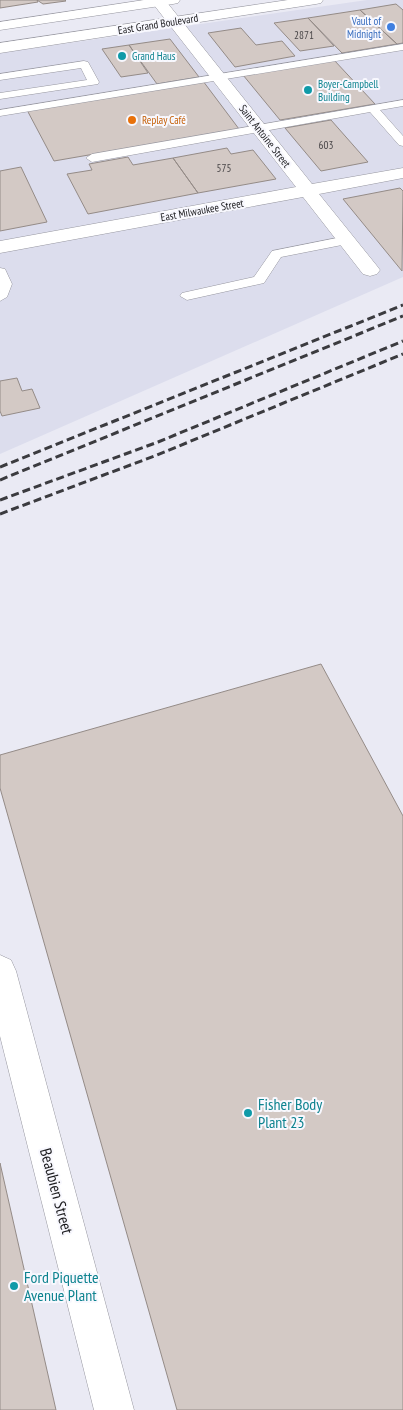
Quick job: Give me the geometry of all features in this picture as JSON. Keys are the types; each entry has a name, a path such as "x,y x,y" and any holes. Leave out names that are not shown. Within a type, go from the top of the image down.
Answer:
{"street":[{"name":"East Grand Boulevard","path":"0,48 316,0"},
{"name":"East Grand Boulevard","path":"0,26 166,1"},
{"name":"Saint Antoine Street","path":"166,1 175,21 370,270"},
{"name":"East Milwaukee Street","path":"0,247 403,173"},
{"name":"Beaubien Street","path":"0,971 114,1410"}],"lane":[{"path":"0,113 403,46"},
{"path":"0,77 84,64 94,82 0,96"},
{"path":"92,158 403,103"},
{"path":"372,108 403,143"},
{"path":"187,296 259,280 277,254 347,240"},
{"path":"0,272 5,284 0,297"}],"shaded area":[{"path":"367,0 403,0 403,277 0,454 0,53"}],"building":[{"path":"0,0 37,0 38,2 0,8"},
{"path":"37,0 65,0 66,1 43,4"},
{"name":"Vault of Midnight","path":"396,4 403,10 403,43 397,44 360,10"},
{"path":"360,10 397,44 342,53 308,18"},
{"path":"308,18 334,46 300,51 274,23"},
{"path":"241,28 256,45 282,41 295,56 235,67 208,33"},
{"path":"170,39 199,77 157,84 129,45"},
{"name":"Grand Haus","path":"129,45 148,73 121,77 102,49"},
{"name":"Boyer-Campbell Building","path":"334,60 375,104 280,120 243,75"},
{"name":"Replay Café","path":"203,81 239,129 54,161 27,110"},
{"path":"331,120 368,162 321,171 285,128"},
{"path":"227,148 231,154 253,150 276,179 198,193 173,158"},
{"path":"128,157 133,165 173,158 198,193 88,214 67,174 92,170 89,164"},
{"path":"21,167 47,222 0,231 0,171"},
{"path":"400,188 403,191 402,271 343,199"},
{"path":"17,378 22,391 32,389 40,408 2,416 0,411 0,381"},
{"name":"Fisher Body Plant 23","path":"321,664 403,816 403,1410 177,1410 0,788 0,755"},
{"name":"Ford Piquette Avenue Plant","path":"0,1163 56,1410 0,1410"}],"railway":[{"path":"0,467 403,305"},
{"path":"0,480 403,316"},
{"path":"0,500 158,442 403,341"},
{"path":"0,514 157,455 403,354"}],"place":[{"name":"Vault of Midnight","path":"391,27"},
{"name":"Grand Haus","path":"122,56"},
{"name":"Boyer-Campbell Building","path":"308,90"},
{"name":"Replay Café","path":"132,120"},
{"name":"Fisher Body Plant 23","path":"248,1113"},
{"name":"Ford Piquette Avenue Plant","path":"14,1286"}]}
